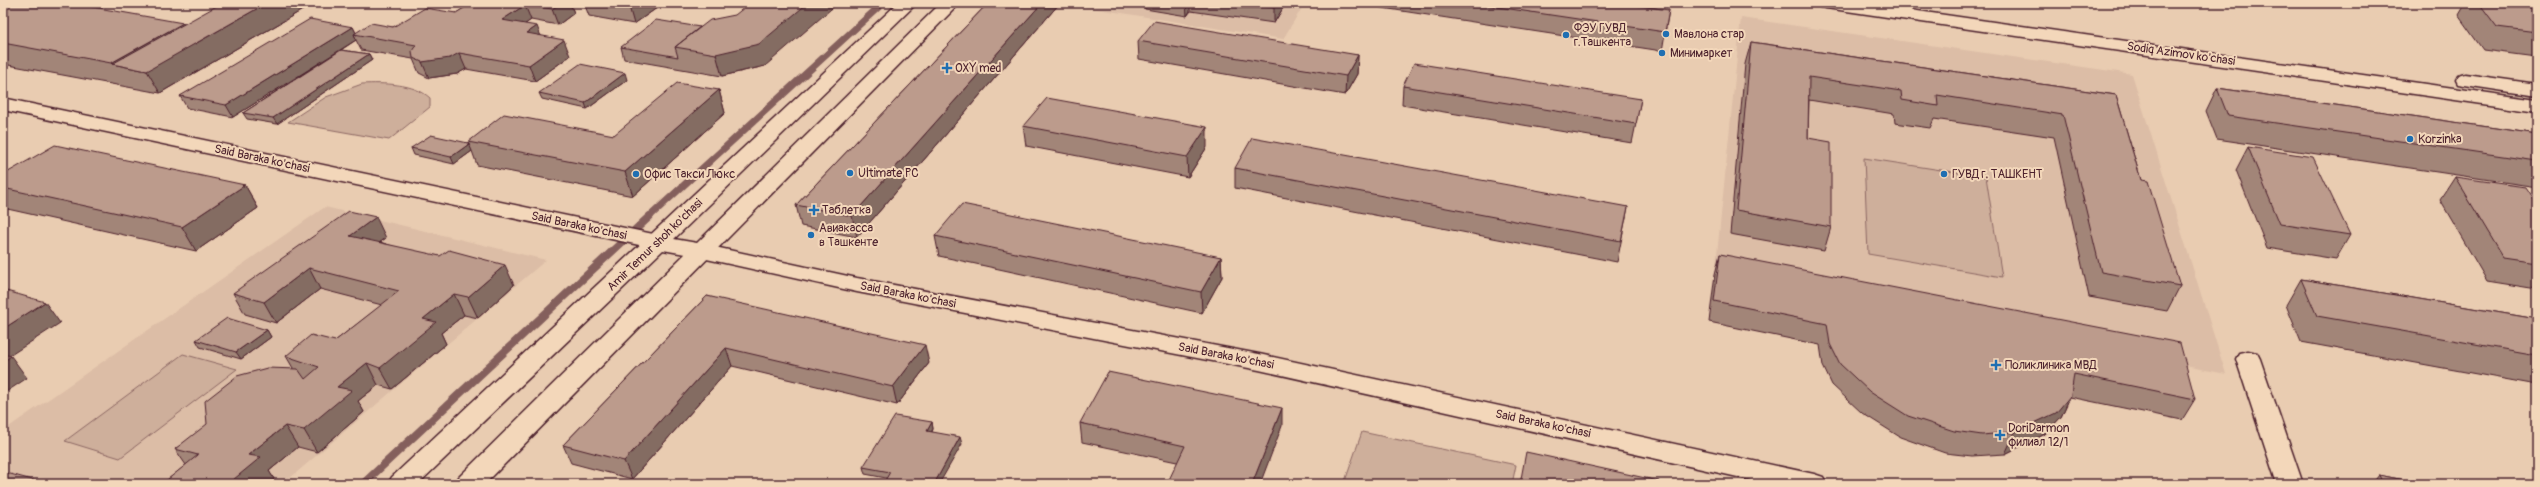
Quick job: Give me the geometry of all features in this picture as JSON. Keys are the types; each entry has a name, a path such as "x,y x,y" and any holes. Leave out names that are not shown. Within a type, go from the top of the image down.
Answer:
{"main road":[{"name":"Amir Temur shoh ko'chasi","path":"401,484 658,242 908,3"},
{"path":"468,484 950,3"},
{"name":"Sodiq Azimov ko'chasi","path":"1826,3 1902,6 2537,90"},
{"name":"Sodiq Azimov ko'chasi","path":"1902,6 2537,106"},
{"name":"Said Baraka ko'chasi","path":"3,104 857,285 1259,362 1814,484"},
{"path":"2248,359 2290,484"}],"shaded area":[{"path":"1060,3 1305,3 1283,39"},
{"name":"ГУВД г. ТАШКЕНТ","path":"1741,18 2132,74 2226,374 1715,274"},
{"path":"362,84 389,84 416,89 430,98 430,107 389,140 288,122 326,97"},
{"path":"1864,158 1986,177 2002,277 1868,254"},
{"path":"325,207 546,260 283,484 3,484 3,431"},
{"path":"183,354 237,369 120,458 65,441"},
{"path":"1362,432 1516,465 1512,484 1344,484"}],"building":[{"path":"3,3 70,3 183,23 111,63 3,43"},
{"path":"222,3 267,3 147,71 112,64"},
{"path":"472,3 561,3 552,9 525,5 502,20 537,26 527,33 564,40 529,65 459,53 450,58 422,62 413,58 412,51 416,45 354,34 371,23 393,27 425,8 456,13"},
{"path":"750,3 808,3 759,44 716,54 675,47 710,20 735,15"},
{"path":"988,3 1042,3 852,216 796,205"},
{"path":"1242,3 1277,3 1274,8"},
{"path":"1470,3 1619,3 1669,10 1665,32"},
{"path":"2479,3 2537,3 2537,32 2497,27"},
{"path":"310,19 353,27 226,105 180,96"},
{"path":"656,20 700,27 675,47 678,57 621,47"},
{"path":"1154,21 1358,55 1346,76 1138,41"},
{"path":"1751,42 2116,95 2141,180 2148,181 2180,286 2101,272 2063,115 1937,95 1938,106 1902,100 1901,91 1809,77 1808,138 1831,142 1831,227 1736,210"},
{"path":"341,50 369,54 273,118 243,113"},
{"path":"1414,63 1641,99 1636,124 1403,86"},
{"path":"580,64 625,73 585,103 539,93"},
{"path":"677,83 719,90 625,172 468,142 504,114 614,135"},
{"path":"2217,88 2537,134 2537,161 2228,116"},
{"path":"1047,98 1207,127 1187,157 1023,126"},
{"path":"431,135 469,144 451,157 411,148"},
{"path":"1252,138 1628,207 1621,241 1235,168"},
{"path":"55,145 245,185 182,227 3,188 3,175"},
{"path":"2248,147 2313,157 2350,235 2280,224"},
{"path":"2455,177 2525,187 2537,205 2537,262 2503,257"},
{"path":"962,204 1221,257 1201,292 935,236"},
{"path":"349,211 376,217 350,236 440,256 449,250 505,265 468,297 454,294 423,319 436,322 380,368 367,363 337,387 352,390 304,430 285,426 248,455 261,457 228,484 162,484 198,455 175,449 207,424 205,401 237,376 267,368 298,369 305,379 319,367 286,356 311,335 335,341 399,291 309,268 264,302 233,293"},
{"name":"Поликлиника МВД","path":"1720,254 2180,343 2195,399 2074,374 2071,395 2056,413 2015,432 1982,435 1954,431 1908,416 1870,392 1840,364 1830,344 1827,324 1714,301"},
{"path":"2301,279 2537,319 2537,355 2317,316"},
{"path":"3,290 45,302 3,329"},
{"path":"707,296 925,345 893,387 726,348 624,461 563,445"},
{"path":"227,318 267,330 236,352 196,340"},
{"path":"3,354 11,356 3,362"},
{"path":"1108,372 1282,408 1252,484 1167,484 1185,446 1080,423"},
{"path":"895,416 932,422 927,431 960,437 934,484 883,484 890,472 863,467"},
{"path":"1526,452 1659,481 1658,484 1520,484"},
{"path":"3,472 47,484 3,484"},
{"path":"2379,475 2424,484 2383,484"}],"waterway":[{"path":"649,217 883,3"},
{"path":"363,484 650,216"}],"place":[{"name":"Мавлона стар","path":"1666,34"},
{"name":"ФЭУ ГУВД г.Ташкента","path":"1566,35"},
{"name":"Минимаркет","path":"1662,53"},
{"name":"OXY med","path":"947,68"},
{"name":"Korzinka","path":"2410,139"},
{"name":"Ultimate PC","path":"850,173"},
{"name":"Офис Такси Люкс","path":"636,174"},
{"name":"ГУВД г. ТАШКЕНТ","path":"1944,174"},
{"name":"Таблетка","path":"814,210"},
{"name":"Авиакасса в Ташкенте","path":"811,235"},
{"name":"Поликлиника МВД","path":"1996,365"},
{"name":"DoriDarmon филиал 12/1","path":"2000,435"}]}
